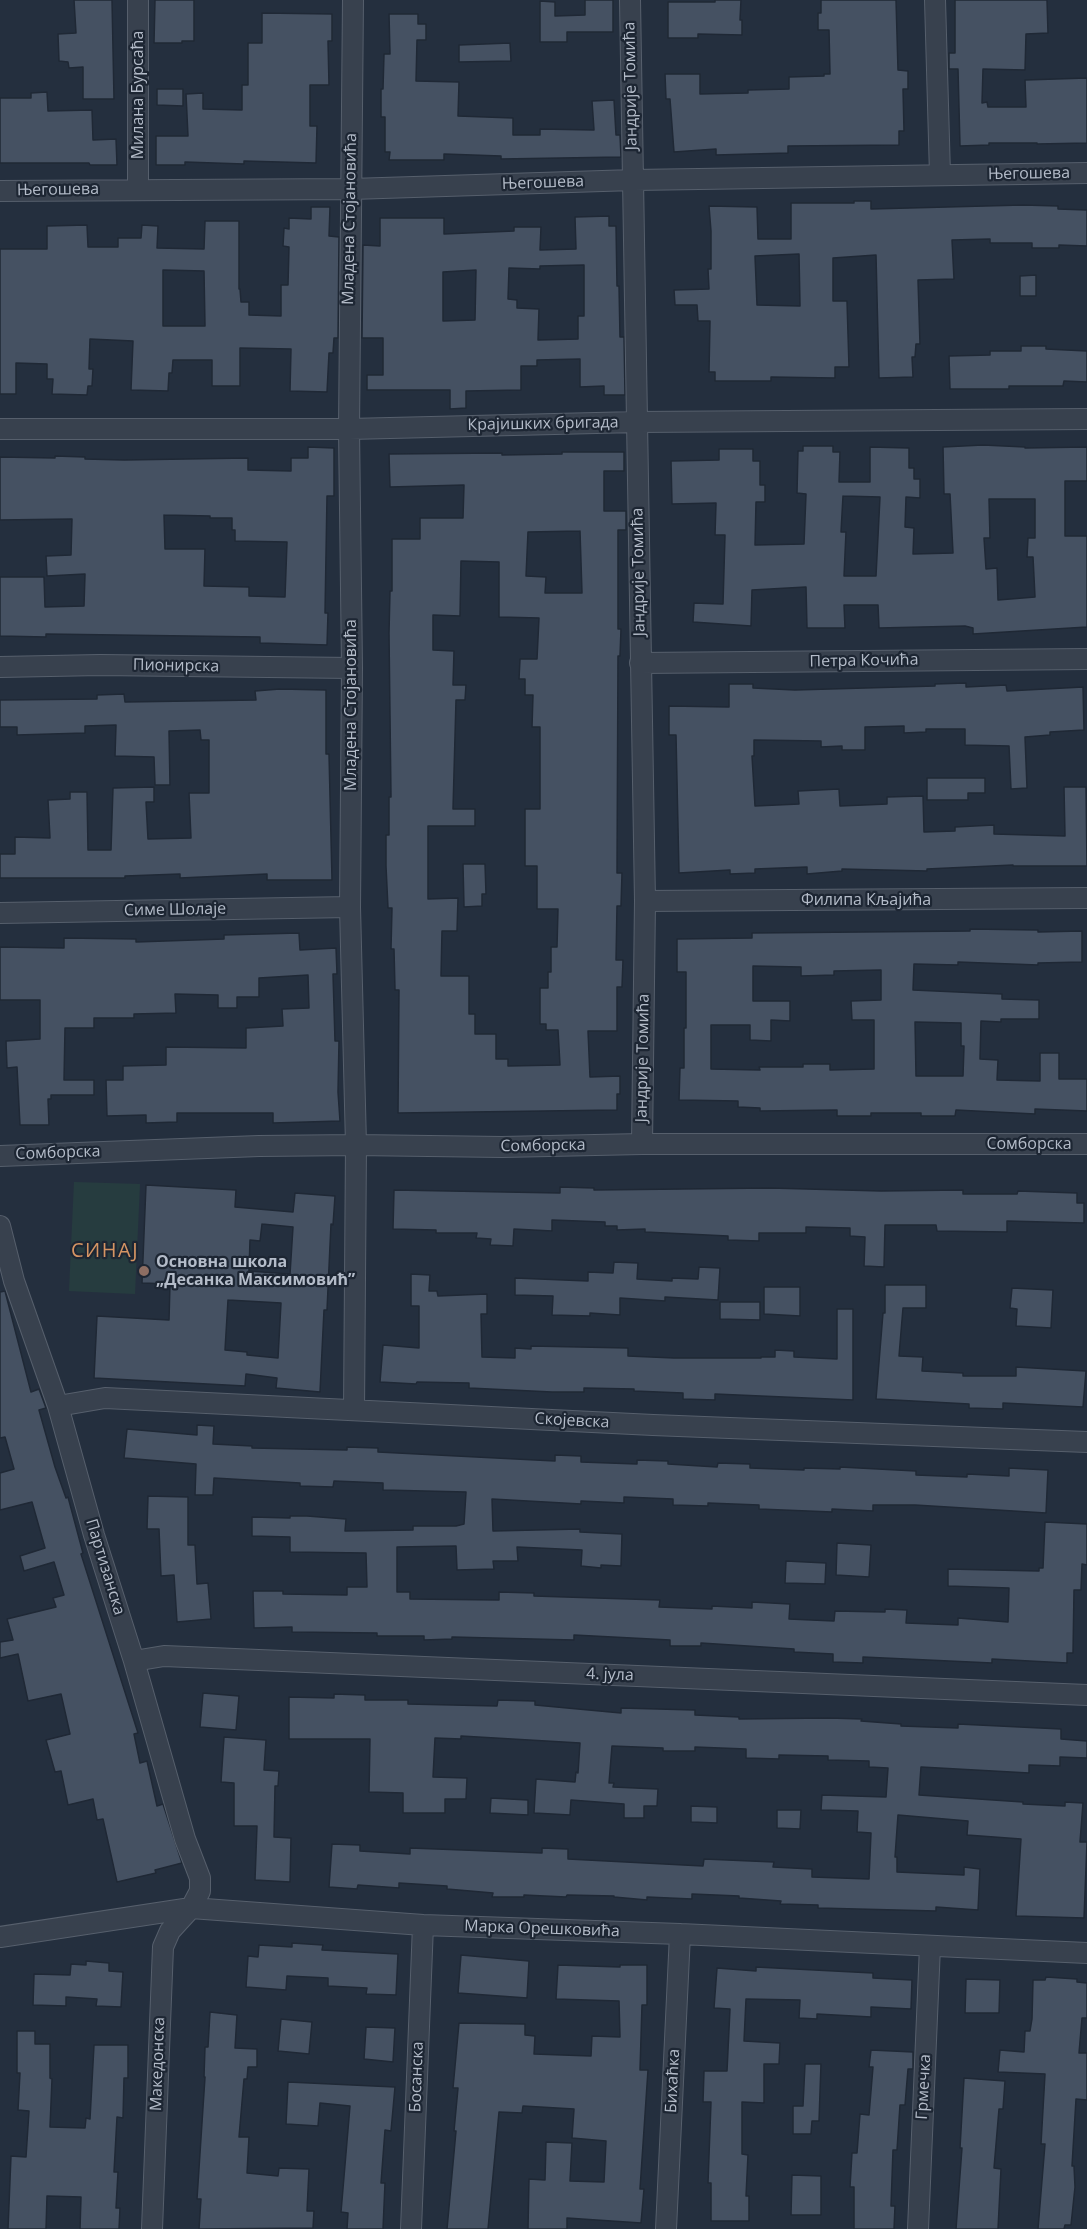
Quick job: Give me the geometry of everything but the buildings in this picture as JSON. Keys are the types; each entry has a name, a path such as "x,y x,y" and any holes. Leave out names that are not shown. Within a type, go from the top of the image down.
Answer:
{"street":[{"name":"Милана Бурсаћа","path":"138,0 138,189"},
{"name":"Младена Стојановића","path":"353,0 349,429 352,668 350,907 356,1145 354,1410"},
{"name":"Јандрије Томића","path":"630,0 645,901 642,1144"},
{"path":"935,0 940,175"},
{"name":"Његошева","path":"0,190 351,189 634,180 1087,173"},
{"name":"Крајишких бригада","path":"0,429 349,429 636,422 1087,419"},
{"name":"Петра Кочића","path":"640,663 1087,659"},
{"name":"Пионирска","path":"0,667 100,665 352,668"},
{"name":"Филипа Кљајића","path":"645,901 1087,898"},
{"name":"Симе Шолаје","path":"0,913 350,907"},
{"name":"Сомборска","path":"0,1155 247,1146 1087,1144"},
{"name":"Партизанска","path":"0,1226 14,1281 58,1406 185,1839 198,1868 200,1891 191,1908"},
{"name":"Скојевска","path":"58,1406 105,1398 653,1425 1087,1442"},
{"name":"4. јула","path":"134,1661 164,1656 1087,1695"},
{"name":"Марка Орешковића","path":"0,1937 191,1908 423,1924 1087,1953"},
{"name":"Македонска","path":"152,2229 163,1947 170,1931 191,1908"},
{"name":"Босанска","path":"411,2229 423,1924"},
{"name":"Бихаћка","path":"666,2229 680,1934"},
{"name":"Грмечка","path":"918,2229 930,1946"}],"green space":[{"path":"74,1182 140,1184 135,1294 69,1291"}],"place":[{"name":"Основна школа „Десанка Максимовић”","path":"144,1271"}],"district":[{"name":"СИНАЈ","path":"105,1251"}]}
